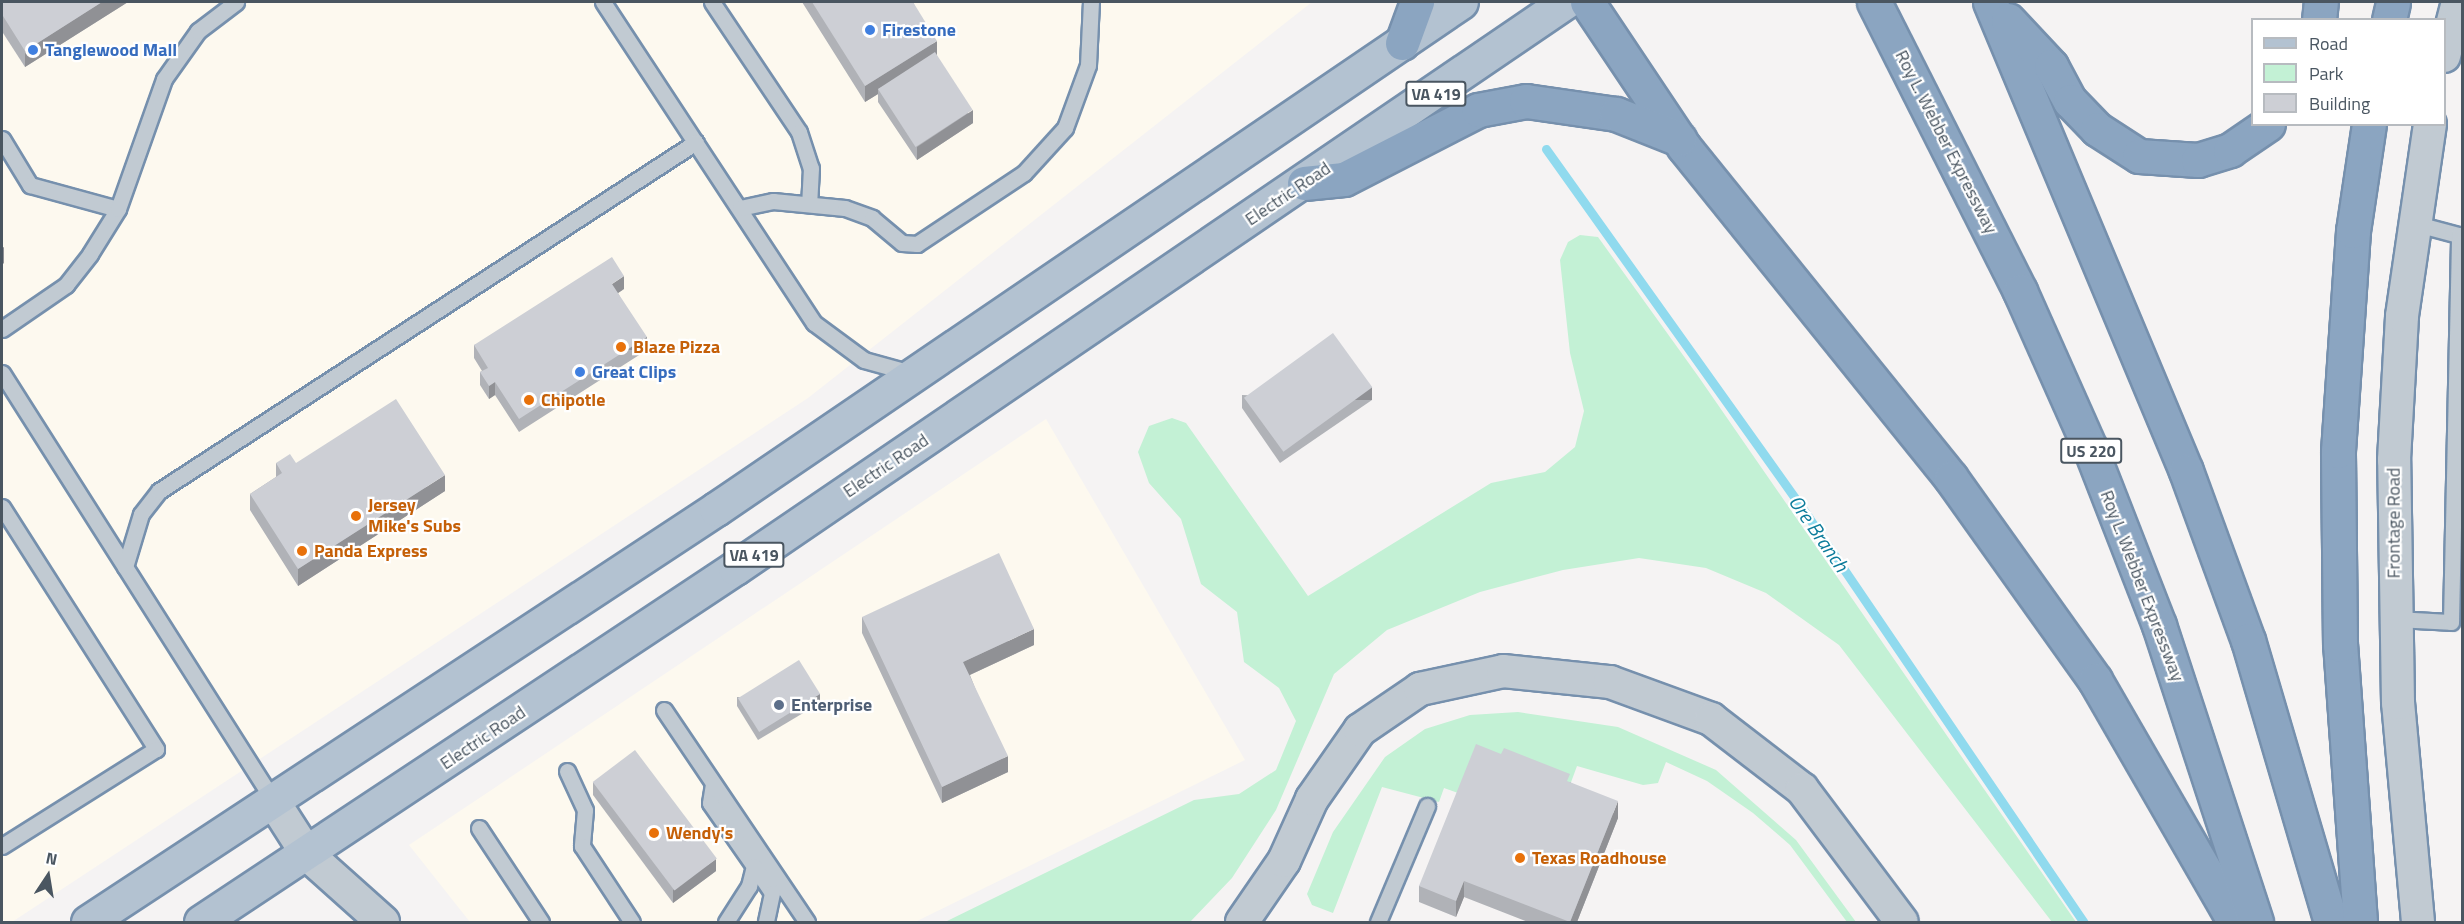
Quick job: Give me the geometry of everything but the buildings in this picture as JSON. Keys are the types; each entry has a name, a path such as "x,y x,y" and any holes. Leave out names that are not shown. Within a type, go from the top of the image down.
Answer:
{"highway":[{"path":"1402,43 1417,2"},
{"path":"1587,2 1679,139 1951,478 2088,671 2235,922"},
{"name":"Roy L. Webber Expressway","path":"1874,2 2020,291 2090,448 2159,625 2256,922"},
{"path":"1990,2 2051,66 2070,101 2097,129 2139,156 2198,159 2230,150 2265,126"},
{"path":"1990,2 2190,482 2280,739 2331,922"},
{"path":"2319,18 2321,2"},
{"path":"2389,18 2393,2"},
{"path":"1304,183 1344,179 1478,110 1526,101 1616,114 1679,139"},
{"path":"2360,922 2340,645 2337,451 2353,231 2369,126"}],"main road":[{"path":"88,922 275,804 1461,2"},
{"name":"Electric Road","path":"201,922 307,854 1304,183 1565,2"}],"street":[{"path":"2446,52 2458,2"},
{"name":"Frontage Road","path":"2418,922 2394,619 2394,460 2414,223 2430,126"},
{"path":"1242,922 1284,861 1312,799 1360,730 1420,689 1503,671 1610,682 1711,719 1802,789 1902,922"},
{"path":"275,804 307,854 383,922"}],"lane":[{"path":"2,329 66,285 118,209 164,79 198,31 236,2"},
{"path":"603,2 814,323 864,360 914,374"},
{"path":"712,2 799,132 811,168 809,201"},
{"path":"740,208 809,201 872,218 902,243 917,244 1024,173 1065,128 1076,105 1088,65 1091,2"},
{"path":"2,139 30,185 118,209"},
{"path":"125,567 141,514 159,491 696,142"},
{"path":"2394,619 2457,622 2461,236 2414,223"},
{"path":"2,372 275,804"},
{"path":"2,507 156,749 2,846"},
{"path":"664,710 807,922"},
{"path":"567,771 585,810 582,846 632,922"},
{"path":"713,784 710,802 772,893 766,922"},
{"path":"1378,922 1427,806"},
{"path":"479,828 541,922"},
{"path":"726,922 749,886 754,866"}],"shaded area":[{"name":"Tanglewood Mall","path":"2,2 1312,2 808,398 12,922 2,922"},
{"path":"1046,419 1245,760 915,922 470,922 409,845"}],"green space":[{"path":"1580,235 1598,237 1698,376 2076,922 2052,922 1839,645 1766,593 1706,568 1639,558 1563,570 1480,592 1387,630 1334,674 1276,810 1232,878 1190,922 945,922 1194,800 1239,794 1276,770 1296,721 1279,688 1244,662 1237,612 1201,584 1181,519 1149,483 1138,452 1149,426 1172,418 1186,423 1308,596 1491,483 1545,472 1575,447 1584,411 1570,353 1560,260 1568,242"},
{"path":"1518,712 1618,727 1716,770 1796,840 1856,922 1847,922 1790,845 1753,813 1707,781 1666,762 1658,783 1643,785 1577,766 1570,785 1458,793 1444,788 1439,802 1382,787 1333,913 1312,905 1307,894 1333,832 1385,757 1425,729 1470,715"}],"waterway":[{"name":"Ore Branch","path":"1546,149 1809,518 2084,922"}],"place":[{"name":"Firestone","path":"870,30"},
{"name":"Tanglewood Mall","path":"33,50"},
{"name":"Blaze Pizza","path":"621,347"},
{"name":"Great Clips","path":"580,372"},
{"name":"Chipotle","path":"529,400"},
{"name":"Jersey Mike's Subs","path":"356,516"},
{"name":"Panda Express","path":"302,551"},
{"name":"Enterprise","path":"779,705"},
{"name":"Wendy's","path":"654,833"},
{"name":"Texas Roadhouse","path":"1520,858"}]}
